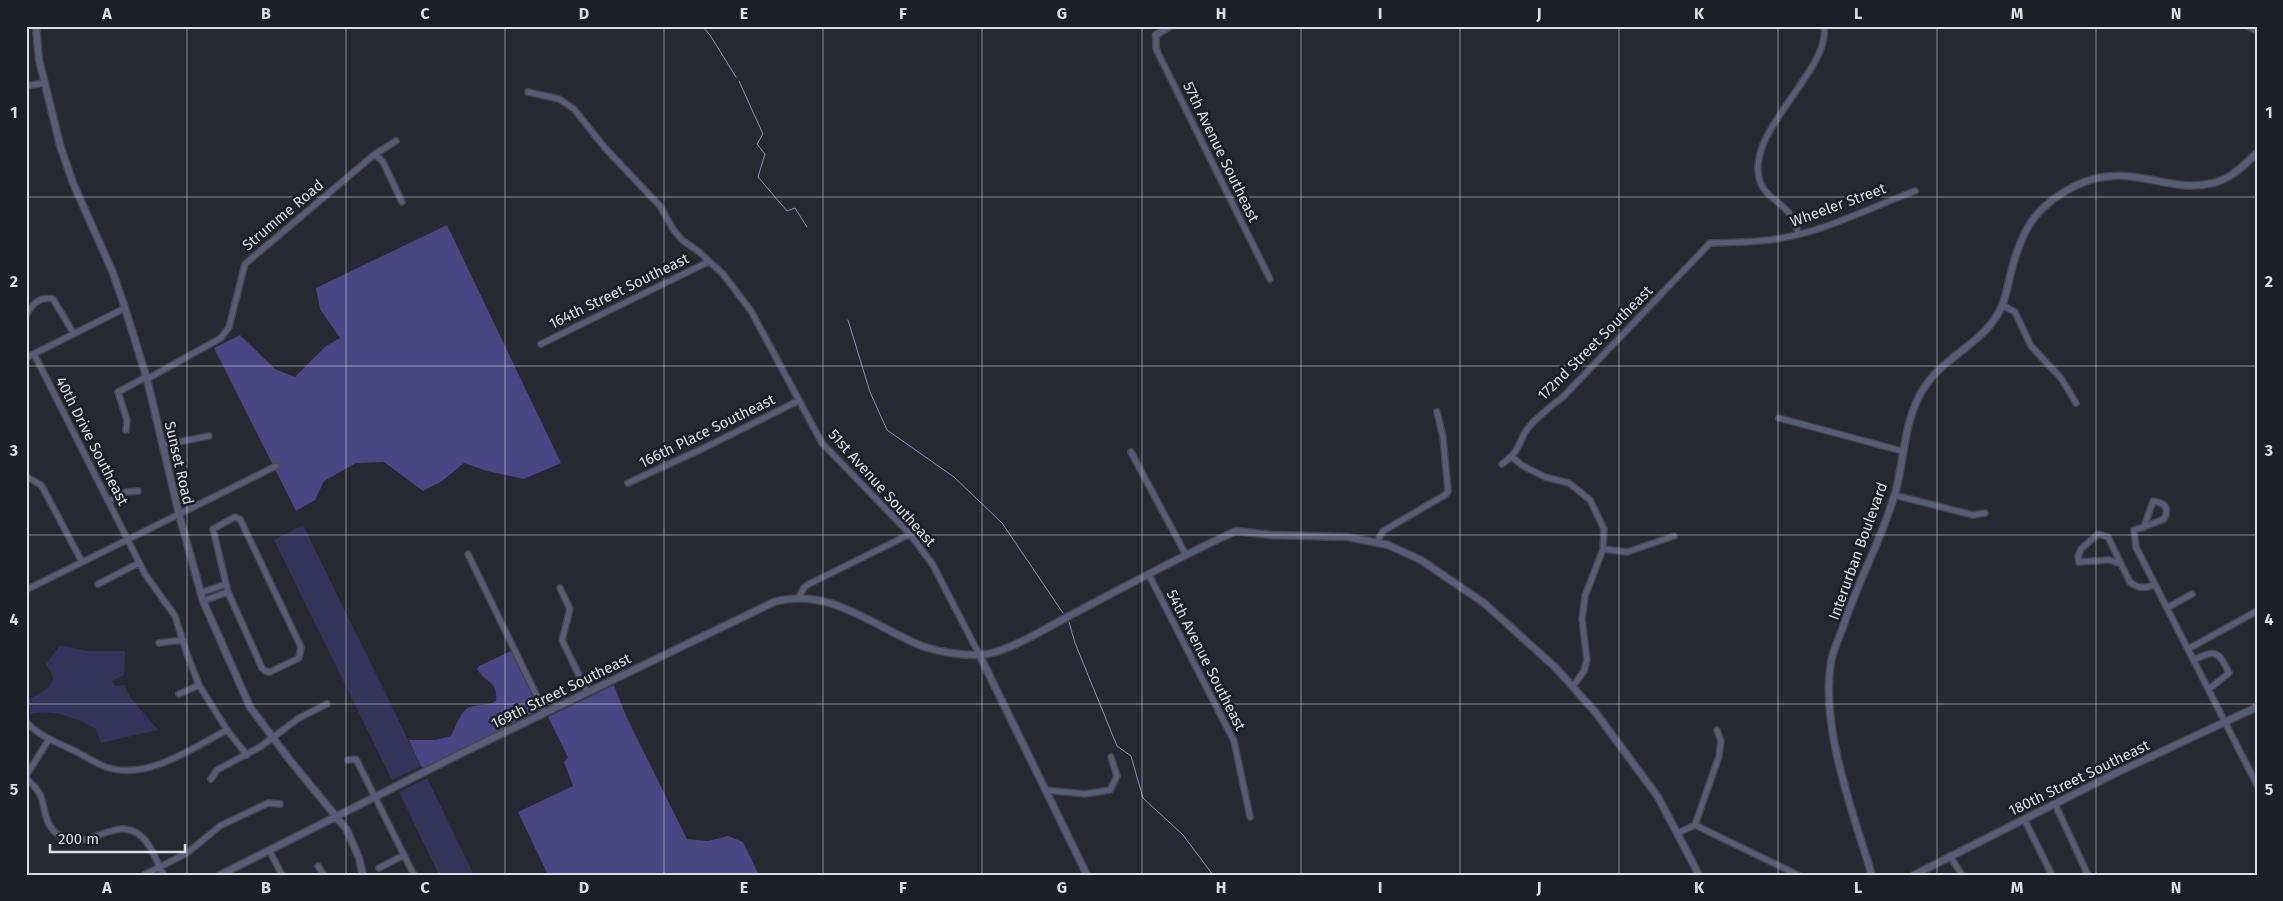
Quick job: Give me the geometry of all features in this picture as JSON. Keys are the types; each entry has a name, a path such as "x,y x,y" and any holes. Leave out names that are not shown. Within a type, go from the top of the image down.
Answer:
{"street":[{"name":"Sunset Road","path":"36,26 39,60 60,145 73,183 113,273 147,378 179,514 203,601 250,707 347,830 359,858 363,875"},
{"path":"1156,36 1170,26"},
{"path":"1799,234 1789,214 1762,186 1758,170 1760,152 1796,88 1820,53 1825,36 1824,26"},
{"path":"2247,26 2257,31"},
{"name":"57th Avenue Southeast","path":"1156,36 1158,53 1270,279"},
{"path":"26,86 44,83"},
{"name":"51st Avenue Southeast","path":"528,92 549,96 568,104 574,109 609,153 660,206 673,229 682,240 698,251 723,274 751,311 822,443 910,534 933,565 971,637 1087,875"},
{"name":"Strumme Road","path":"126,430 127,420 118,392 221,338 229,328 245,264 376,154 396,142"},
{"name":"Interurban Boulevard","path":"1872,875 1855,821 1830,718 1830,675 1832,661 1845,619 1882,530 1894,495 1902,451 1914,407 1924,387 1942,366 1984,332 1997,316 2002,305 2017,249 2026,227 2051,202 2076,186 2098,178 2121,174 2192,185 2214,183 2232,174 2257,153"},
{"path":"376,154 402,202"},
{"name":"Wheeler Street","path":"1710,243 1775,240 1799,234 1915,191"},
{"name":"172nd Street Southeast","path":"1502,464 1512,457 1524,436 1548,408 1563,397 1710,243"},
{"name":"164th Street Southeast","path":"541,344 708,262"},
{"path":"27,314 32,305 46,298 53,299 74,334"},
{"path":"2002,305 2015,312 2032,346 2061,378 2076,403"},
{"path":"26,358 125,308"},
{"name":"40th Drive Southeast","path":"34,354 139,563 151,584 175,616 199,685 227,730 247,755"},
{"name":"166th Place Southeast","path":"628,483 798,401"},
{"path":"1377,542 1383,531 1445,495 1448,491 1443,437 1437,412"},
{"path":"1779,418 1902,451"},
{"path":"162,445 210,436"},
{"path":"1131,452 1186,555"},
{"path":"1512,457 1523,466 1546,477 1569,483 1590,500 1604,529 1603,549 1585,596 1582,619 1587,660 1584,671 1573,686"},
{"path":"26,590 276,466"},
{"path":"27,478 41,485 82,562"},
{"path":"108,501 126,492 138,491"},
{"path":"1894,495 1973,514 1985,514"},
{"path":"2144,526 2154,501 2162,503 2166,507 2167,513 2164,519 2134,530 2136,547 2257,785"},
{"path":"235,517 240,519 287,616 301,648 299,658 270,672 265,671 228,592 212,528 235,517"},
{"path":"980,656 1010,646 1236,531 1278,535 1348,537 1377,542 1422,560 1484,603 1573,686 1658,797 1698,875"},
{"path":"799,598 803,589 807,586 910,534"},
{"path":"2121,564 2109,560 2079,562 2078,556 2081,549 2098,534 2108,537 2130,582 2136,587 2147,588 2155,584"},
{"path":"1603,549 1627,552 1674,536"},
{"path":"468,554 545,713"},
{"path":"98,584 139,563"},
{"name":"54th Avenue Southeast","path":"1149,575 1234,741 1250,817"},
{"path":"200,593 226,584"},
{"path":"560,588 570,609 562,640 587,692"},
{"path":"203,601 228,592"},
{"path":"2167,608 2192,594"},
{"name":"169th Street Southeast","path":"220,875 767,604 799,598 825,601 842,607 923,646 945,652 980,656"},
{"path":"2188,649 2257,611"},
{"path":"159,643 183,640"},
{"path":"2194,660 2209,652 2214,653 2224,661 2229,673 2209,690"},
{"path":"179,694 199,685"},
{"path":"211,779 217,770 247,755 298,718 327,704"},
{"name":"180th Street Southeast","path":"1914,875 2116,773 2257,707"},
{"path":"26,722 49,739 106,767 131,770 149,768 163,763 227,730"},
{"path":"1678,833 1695,825 1719,756 1721,740 1717,730"},
{"path":"49,739 26,777 42,798 47,823 62,837 72,841 84,840 120,829 136,832 144,839 164,875"},
{"path":"1046,790 1085,794 1110,790 1117,776 1111,757"},
{"path":"348,760 356,759 414,875"},
{"path":"144,875 187,853 220,826 268,803 280,804"},
{"path":"2055,804 2088,875"},
{"path":"2024,819 2052,875"},
{"path":"1695,825 1798,875"},
{"path":"269,850 282,875"},
{"path":"379,868 404,855"},
{"path":"1950,856 1962,875"},
{"path":"318,866 324,875"}],"shaded area":[{"path":"447,225 561,463 524,479 487,471 464,463 442,481 423,491 384,462 356,463 324,481 315,500 296,511 214,348 240,335 275,369 295,377 326,346 340,338 320,309 316,288"},
{"path":"303,525 421,766 392,780 274,540"},
{"path":"60,645 87,651 125,651 124,675 112,681 115,686 124,685 130,697 158,730 101,743 96,729 80,721 56,714 31,714 28,700 52,682 52,675 46,664"},
{"path":"511,651 539,710 425,769 421,766 409,740 436,740 451,736 465,710 472,706 496,701 494,686 477,669 479,666"},
{"path":"614,685 626,716 687,839 708,841 728,836 743,842 759,875 702,875 702,873 697,875 548,875 518,812 573,786 564,762 568,757 548,717"},
{"path":"427,778 474,875 439,875 399,792"}],"waterway":[{"path":"702,26 710,35 736,77"},
{"path":"739,81 763,134 757,144 765,154 758,177 787,211 795,208 807,227"},
{"path":"848,320 870,392 887,430 954,477 1002,523 1063,613"},
{"path":"1069,622 1075,643 1117,746 1131,756 1143,798 1183,835 1213,875"}]}
